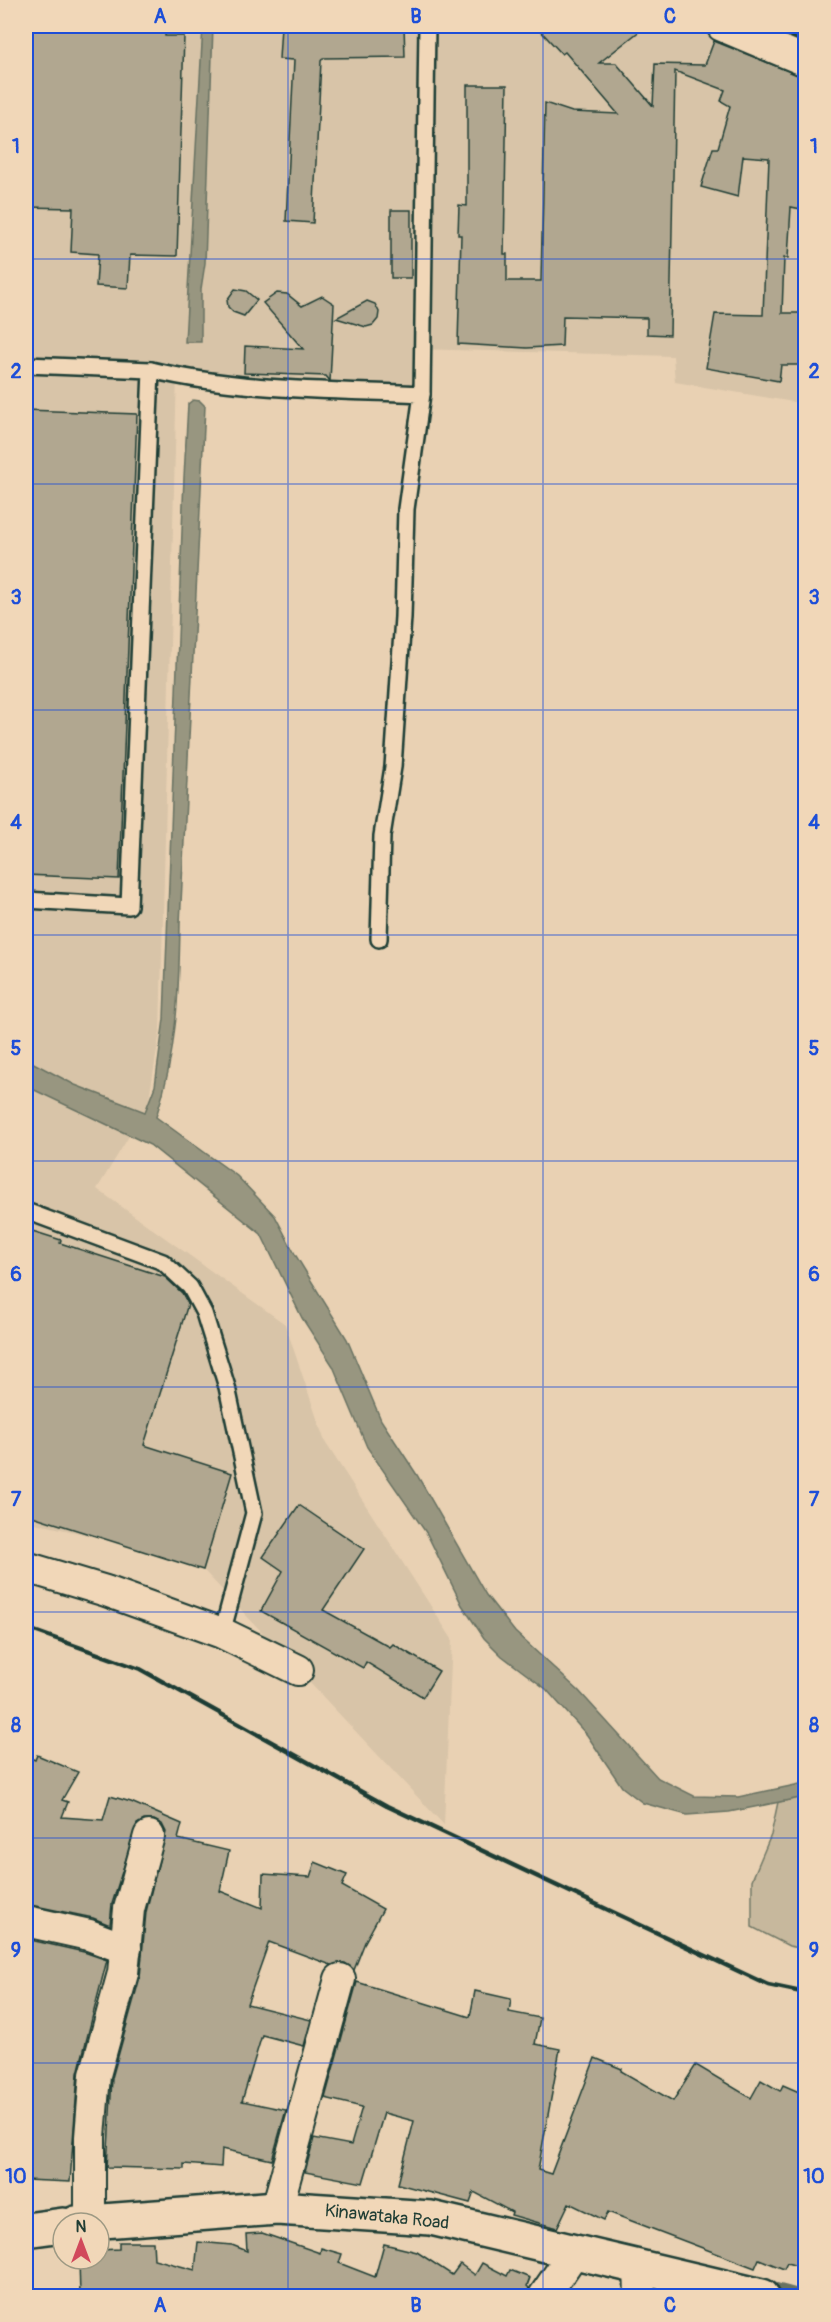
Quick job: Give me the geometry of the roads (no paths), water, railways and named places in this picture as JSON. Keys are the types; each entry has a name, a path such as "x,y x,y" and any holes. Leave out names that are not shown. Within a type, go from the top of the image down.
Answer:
{"street":[{"path":"722,26 806,61"},
{"path":"26,1567 106,1591 222,1633 298,1670"},
{"path":"78,2211 90,2137 95,2075 123,1973 129,1908 149,1836"},
{"path":"26,1921 89,1935 126,1949"},
{"path":"277,2208 340,1979"},
{"name":"Kinawataka Road","path":"111,2220 277,2208 431,2218 575,2251 639,2281 762,2296"},
{"name":"Kinawataka Road","path":"26,2230 51,2226"},
{"path":"544,2296 575,2251"}],"lane":[{"path":"379,939 382,836 393,767 403,617 406,509 422,394 427,26"},
{"path":"26,365 151,370 182,377 264,385 422,394"},
{"path":"26,900 129,906 151,370"},
{"path":"26,1210 163,1262 190,1287 204,1313 227,1388 254,1513 222,1633"}],"waterway":[{"path":"766,2284 799,2293"}],"railway":[{"path":"26,1628 140,1669 387,1806 768,1985 806,1993"}]}
